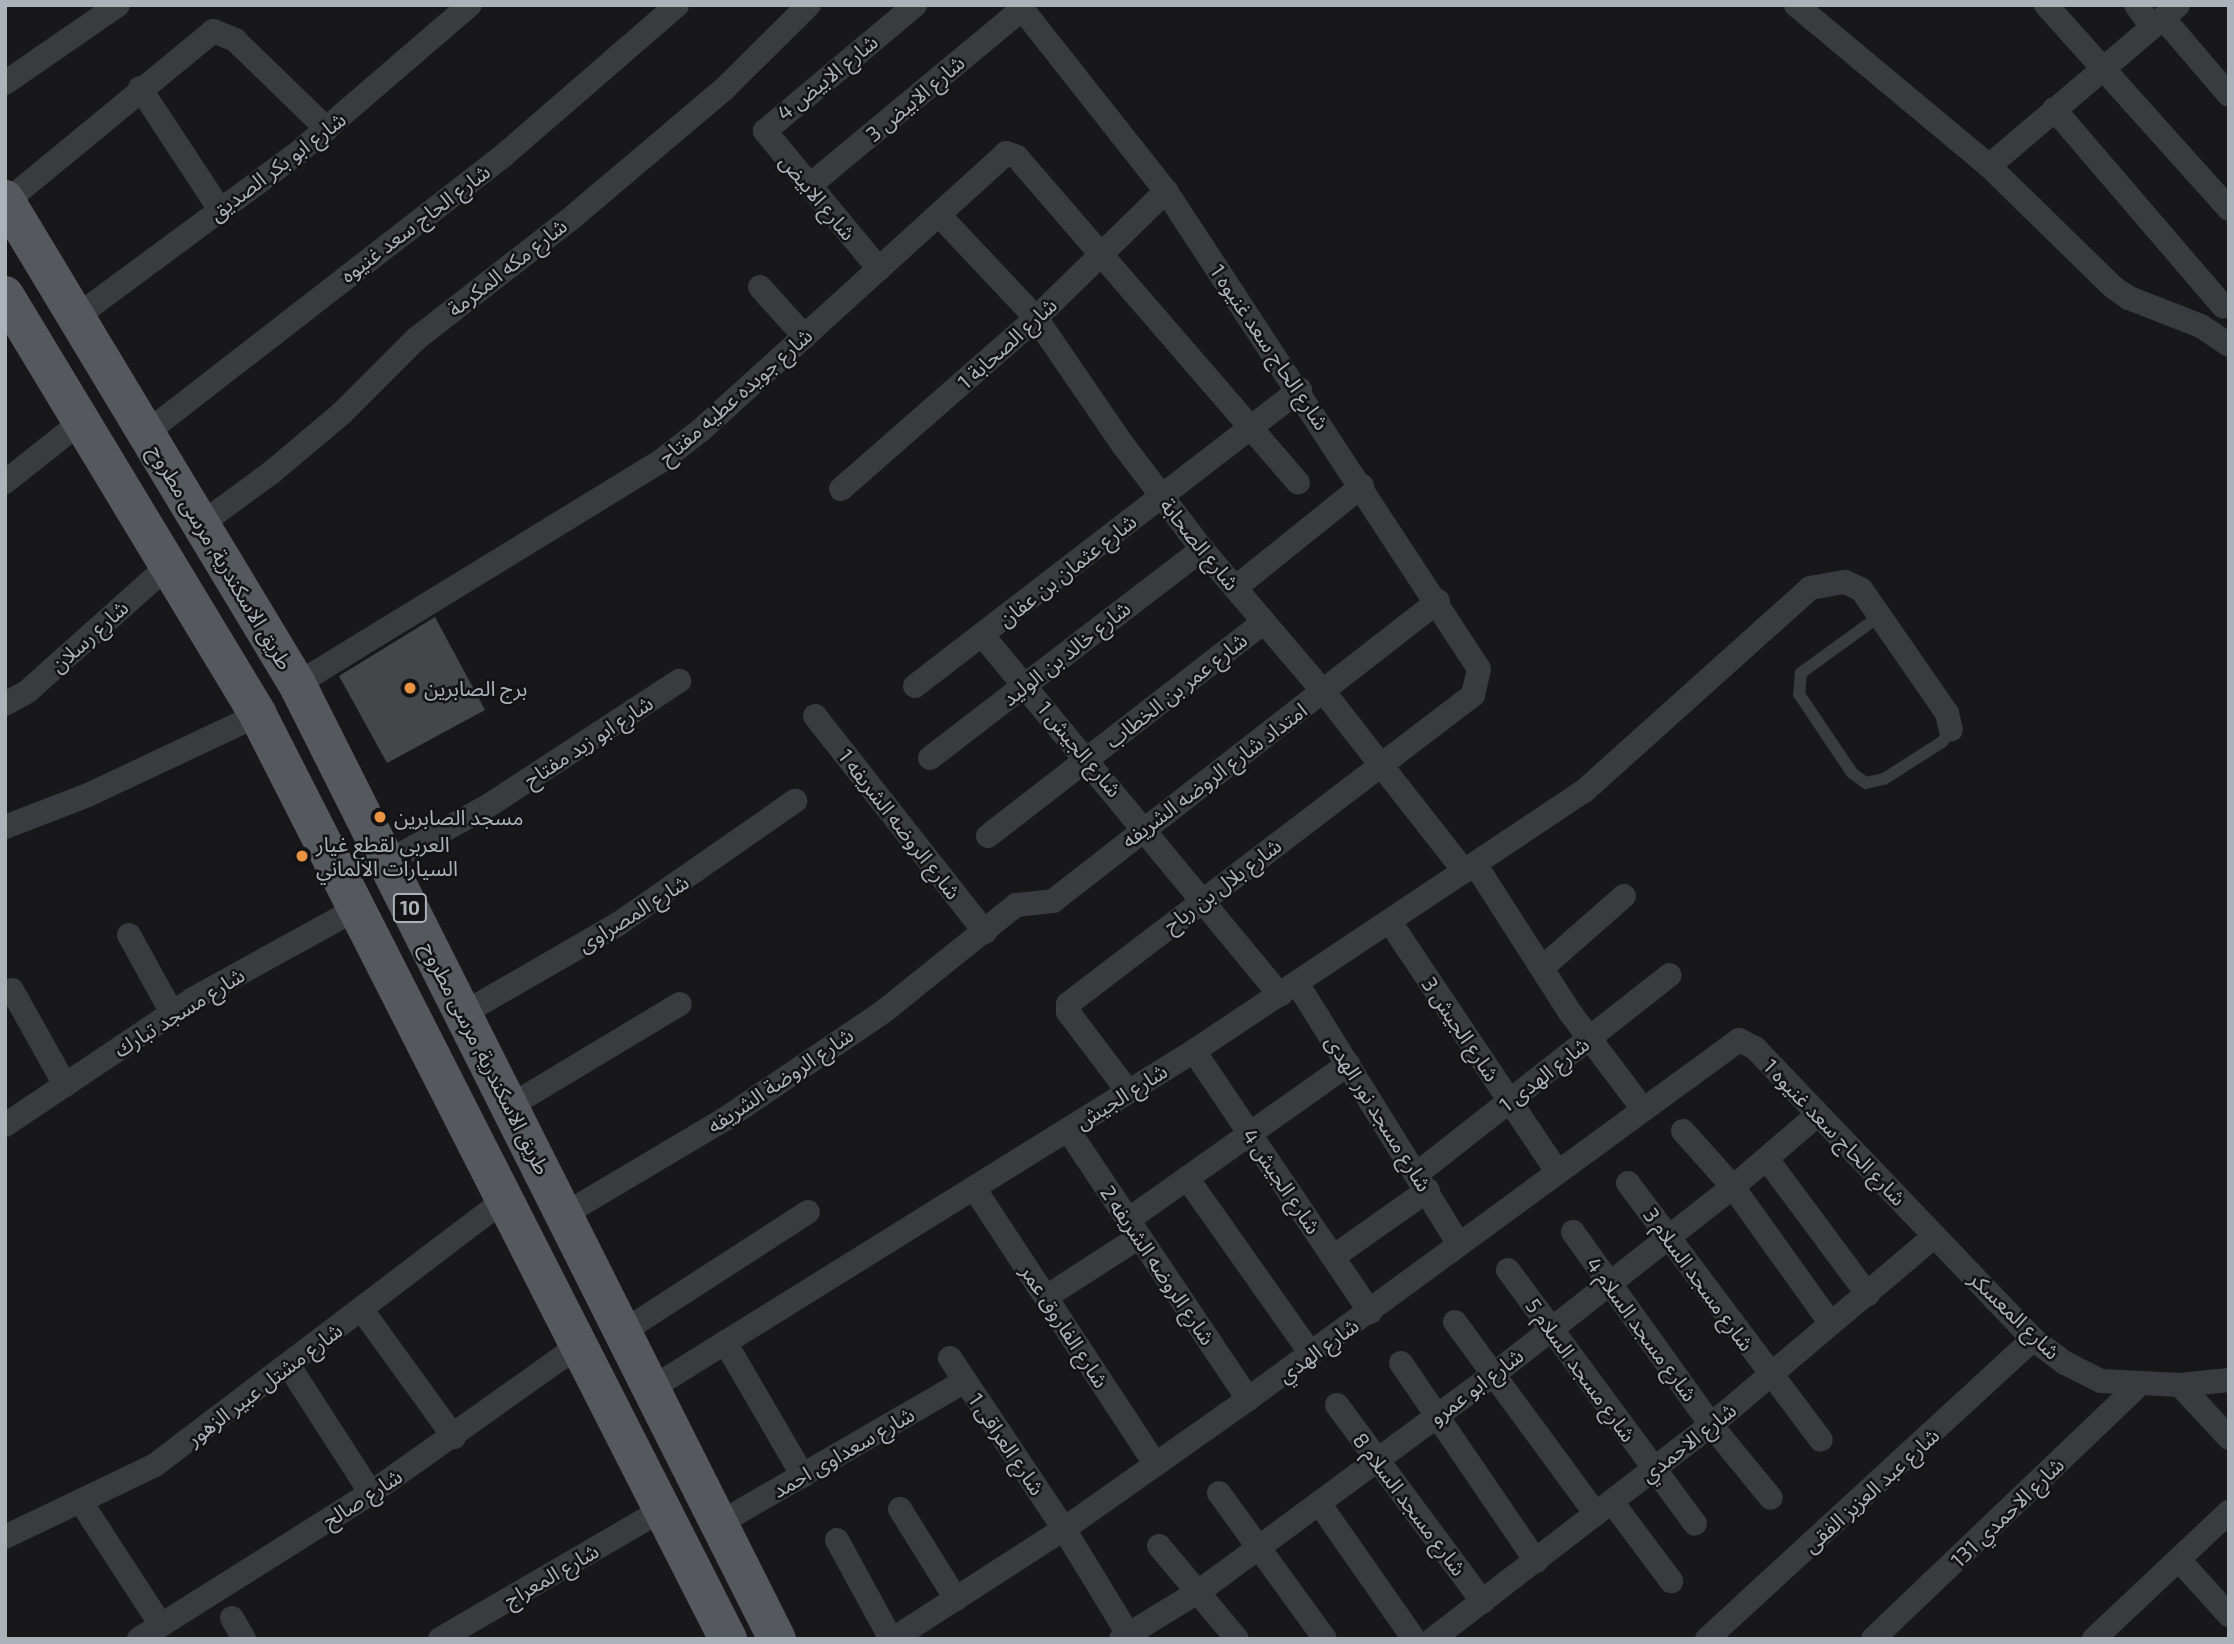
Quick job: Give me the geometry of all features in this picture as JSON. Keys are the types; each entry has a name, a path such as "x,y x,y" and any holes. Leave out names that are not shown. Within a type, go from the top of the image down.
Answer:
{"main road":[{"name":"طريق الاسكندرية, مرسى مطروح","path":"6,200 297,684 778,1639"},
{"name":"10","path":"5,295 170,564 258,715 728,1639"},
{"path":"395,984 437,961"}],"street":[{"path":"5,83 118,5"},
{"name":"شارع ابو بكر الصديق","path":"76,317 327,129 470,5"},
{"name":"شارع الحاج سعد غنيوه","path":"146,433 504,155 677,5"},
{"name":"شارع مكه المكرمة","path":"201,524 272,472 342,413 416,339 575,215 723,90 809,5"},
{"name":"شارع الابيض 4","path":"770,123 915,5"},
{"path":"1796,5 1989,166 2113,287 2129,298 2201,326 2229,345"},
{"path":"2046,5 2100,69 2229,209"},
{"path":"2136,5 2164,17 2229,95"},
{"name":"شارع الابيض 3","path":"809,186 1020,7"},
{"name":"شارع الحاج سعد غنيوه 1","path":"1020,7 1166,191 1438,601 1479,669 1473,695 1462,703"},
{"path":"1989,166 2164,17"},
{"path":"6,200 202,36 214,31 226,32 327,129"},
{"path":"139,88 220,210"},
{"path":"2054,109 2226,303 2201,326"},
{"name":"شارع الابيض","path":"770,123 768,136 879,269"},
{"name":"شارع جويده عطيه مفتاح","path":"297,684 661,461 940,216 1001,157 1017,157 1100,256"},
{"name":"شارع الصحابة 1","path":"841,489 1036,318 1166,191"},
{"name":"شارع الصحابة","path":"940,216 1036,318 1162,497 1202,549 1324,691 1469,868 1642,1108"},
{"path":"1100,256 1298,482"},
{"path":"760,287 804,337"},
{"name":"شارع عثمان بن عفان","path":"915,686 1300,390"},
{"path":"5,482 82,421"},
{"path":"1235,588 1362,486"},
{"name":"شارع خالد بن الوليد","path":"930,758 1202,549"},
{"name":"شارع رسلان","path":"5,705 27,691 170,564"},
{"name":"شارع الجيش","path":"652,1388 1068,1130 1127,1090 1194,1051 1583,792 1810,588 1845,582 1861,589 1947,713 1951,730"},
{"name":"امتداد شارع الروضه الشريفه","path":"985,932 1021,902 1040,905 1053,901 1145,826 1438,601"},
{"name":"شارع عمر بن الخطاب","path":"988,836 1264,622"},
{"name":"شارع الجيش 1","path":"983,636 1205,899 1289,989"},
{"name":"شارع ابو زيد مفتاح","path":"387,862 491,804 678,681"},
{"name":"شارع بلال بن رباح","path":"1127,1090 1068,1012 1068,1004 1462,703"},
{"path":"5,827 88,795 258,715"},
{"name":"شارع الروضه الشريفه 1","path":"815,716 985,932"},
{"name":"شارع المصراوى","path":"464,1013 618,924 795,801"},
{"path":"1542,968 1624,896"},
{"name":"شارع مسجد تبارك","path":"5,1125 173,1013 358,908"},
{"name":"شارع الجيش 3","path":"1390,922 1557,1171"},
{"name":"شارع الروضة الشريفه","path":"565,1214 725,1119 883,1012 985,932"},
{"path":"129,935 173,1013"},
{"name":"شارع الهدى 1","path":"1333,1257 1423,1181 1509,1101 1670,975"},
{"name":"شارع مسجد نور الهدى","path":"1289,989 1348,1064 1423,1181 1458,1243"},
{"path":"12,990 65,1084"},
{"path":"510,1105 680,1004"},
{"name":"شارع الحاج سعد غنيوه 1","path":"1730,1044 1748,1042 1935,1236"},
{"name":"شارع الهدي","path":"892,1639 1065,1529 1370,1312 1458,1243 1730,1044"},
{"name":"شارع الجيش 4","path":"1194,1051 1370,1312"},
{"path":"1046,1297 1134,1228 1187,1178 1348,1064"},
{"name":"شارع ابو عمرو","path":"1124,1637 1201,1590 1493,1375 1733,1187 1817,1115"},
{"name":"شارع الروضه الشريفه 2","path":"1068,1130 1248,1399"},
{"path":"1683,1131 1733,1187 1831,1324"},
{"path":"1767,1159 1868,1295"},
{"path":"1187,1178 1311,1354"},
{"name":"شارع مسجد السلام 3","path":"1628,1183 1770,1376 1821,1440"},
{"name":"شارع الفاروق عمر","path":"974,1188 1155,1464"},
{"name":"شارع مشتل عبير الزهور","path":"5,1536 155,1465 289,1366 503,1201"},
{"path":"624,1331 808,1212"},
{"name":"شارع مسجد السلام 4","path":"1573,1232 1608,1285 1711,1425 1771,1498"},
{"name":"شارع الاحمدي","path":"1433,1639 1711,1425 1935,1236"},
{"name":"شارع المعسكر","path":"1935,1236 2034,1339 2065,1363 2101,1381 2180,1385 2229,1380"},
{"name":"شارع مسجد السلام 5","path":"1508,1270 1695,1524"},
{"path":"362,1310 454,1437"},
{"path":"1455,1322 1493,1375 1604,1508 1671,1581"},
{"name":"شارع عبد العزيز الفقى","path":"1707,1639 2034,1339"},
{"path":"725,1342 803,1476"},
{"name":"شارع صالح","path":"139,1639 371,1493 454,1437 578,1346"},
{"name":"شارع العراقى 1","path":"950,1358 1065,1529 1124,1637"},
{"path":"1401,1363 1434,1417 1536,1561"},
{"path":"289,1366 371,1493"},
{"name":"شارع سعداوى احمد","path":"720,1523 965,1381"},
{"name":"شارع الاحمدي 131","path":"1884,1635 2140,1384"},
{"path":"2180,1385 2229,1438"},
{"name":"شارع مسجد السلام 8","path":"1337,1405 1483,1602"},
{"path":"1219,1493 1325,1639"},
{"path":"81,1502 161,1625"},
{"path":"1319,1503 1414,1639"},
{"path":"900,1508 956,1599"},
{"name":"شارع المعراج","path":"440,1639 469,1632 662,1510"},
{"path":"2094,1639 2180,1561 2229,1512"},
{"path":"836,1540 892,1639"},
{"path":"1159,1546 1201,1590 1237,1639"},
{"path":"2180,1561 2229,1615"}],"lane":[{"path":"1881,615 1801,673 1796,683 1799,694 1852,773 1866,783 1884,779 1942,743 1951,730"}],"building":[{"name":"برج الصابرين","path":"435,617 485,710 387,763 339,676"}],"place":[{"name":"برج الصابرين","path":"410,688"},
{"name":"مسجد الصابرين","path":"380,817"},
{"name":"العربي لقطع غيار السيارات الالماني","path":"302,856"}]}
